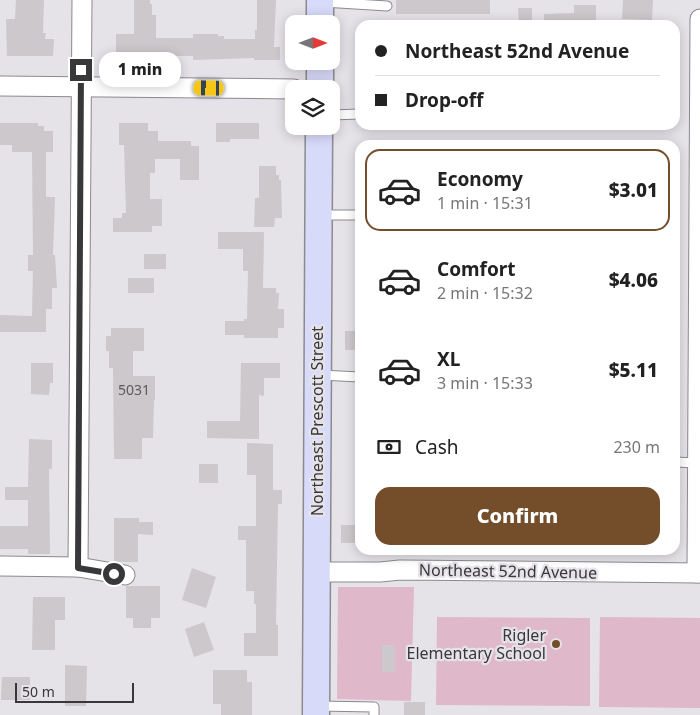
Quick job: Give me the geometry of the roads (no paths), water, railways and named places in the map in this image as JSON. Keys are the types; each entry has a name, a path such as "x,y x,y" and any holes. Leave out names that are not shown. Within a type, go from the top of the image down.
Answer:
{"street":[{"path":"78,568 82,0"},
{"path":"698,573 700,19"},
{"path":"0,86 285,89"},
{"name":"Northeast Prescott Street","path":"316,710 320,135"},
{"path":"0,566 78,568 125,575"},
{"name":"Northeast 52nd Avenue","path":"316,572 380,572 400,570 698,573"}],"lane":[{"path":"320,9 387,6"},
{"path":"340,115 355,114"},
{"path":"319,215 355,215"},
{"path":"317,375 355,376"},
{"path":"680,462 697,463"},
{"path":"316,710 374,707 374,715"}],"place":[{"name":"Rigler Elementary School","path":"556,644"}]}
